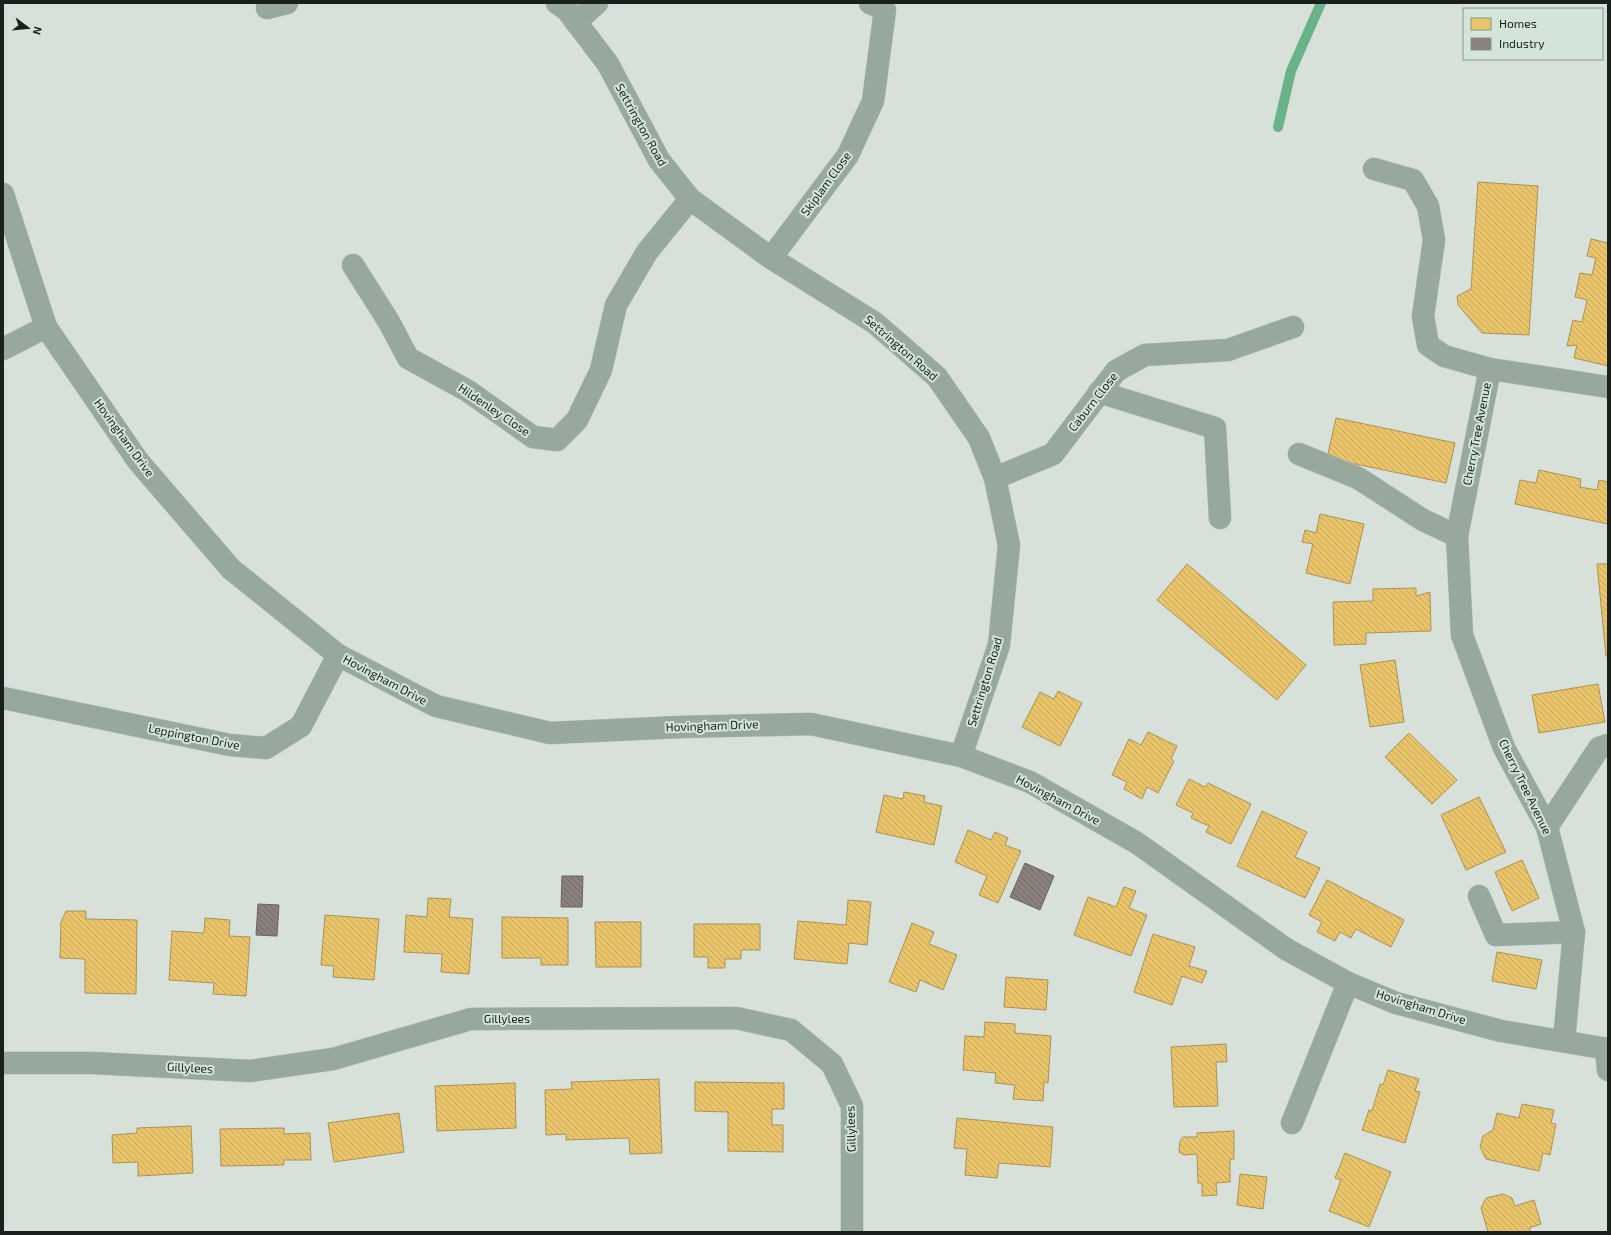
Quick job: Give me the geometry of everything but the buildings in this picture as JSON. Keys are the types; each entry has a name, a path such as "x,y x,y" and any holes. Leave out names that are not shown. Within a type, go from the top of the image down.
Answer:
{"street":[{"name":"Settrington Road","path":"557,3 567,10 608,64 658,160 690,199 771,258 875,323 937,377 979,438 995,478 1009,546 999,645 961,756"},
{"path":"576,22 597,3"},
{"name":"Skiplam Close","path":"771,258 848,155 873,101 877,7"},
{"name":"Cherry Tree Avenue","path":"1374,169 1413,180 1428,206 1434,240 1423,316 1428,345 1444,356 1490,369 1457,536 1462,635 1504,748 1547,826 1574,932 1564,1041"},
{"name":"Hovingham Drive","path":"3,194 46,327 138,461 232,569 338,655 436,706 550,733 680,727 811,724 961,756 1030,782 1136,843 1286,949 1348,983 1396,1003 1501,1031 1607,1049"},
{"name":"Hildenley Close","path":"353,266 389,322 408,358 468,391 533,437 557,440 576,420 600,370 616,305 647,252 690,199"},
{"name":"Caburn Close","path":"995,478 1053,454 1116,371 1145,355 1228,350 1293,326"},
{"path":"3,349 46,327"},
{"path":"1490,369 1608,387"},
{"path":"1099,392 1215,428 1220,518"},
{"path":"1299,454 1358,478 1422,520 1457,536"},
{"name":"Leppington Drive","path":"3,698 230,745 266,748 301,726 338,655"},
{"path":"1547,826 1599,748 1608,745"},
{"path":"1479,896 1496,935 1574,932"},
{"path":"1292,1124 1348,983"},
{"name":"Gillylees","path":"3,1063 92,1063 250,1071 333,1059 471,1019 736,1018 790,1030 832,1064 852,1106 852,1232"},
{"path":"1607,1049 1608,1070"}],"waterway":[{"path":"1278,127 1291,71 1321,3"}]}
